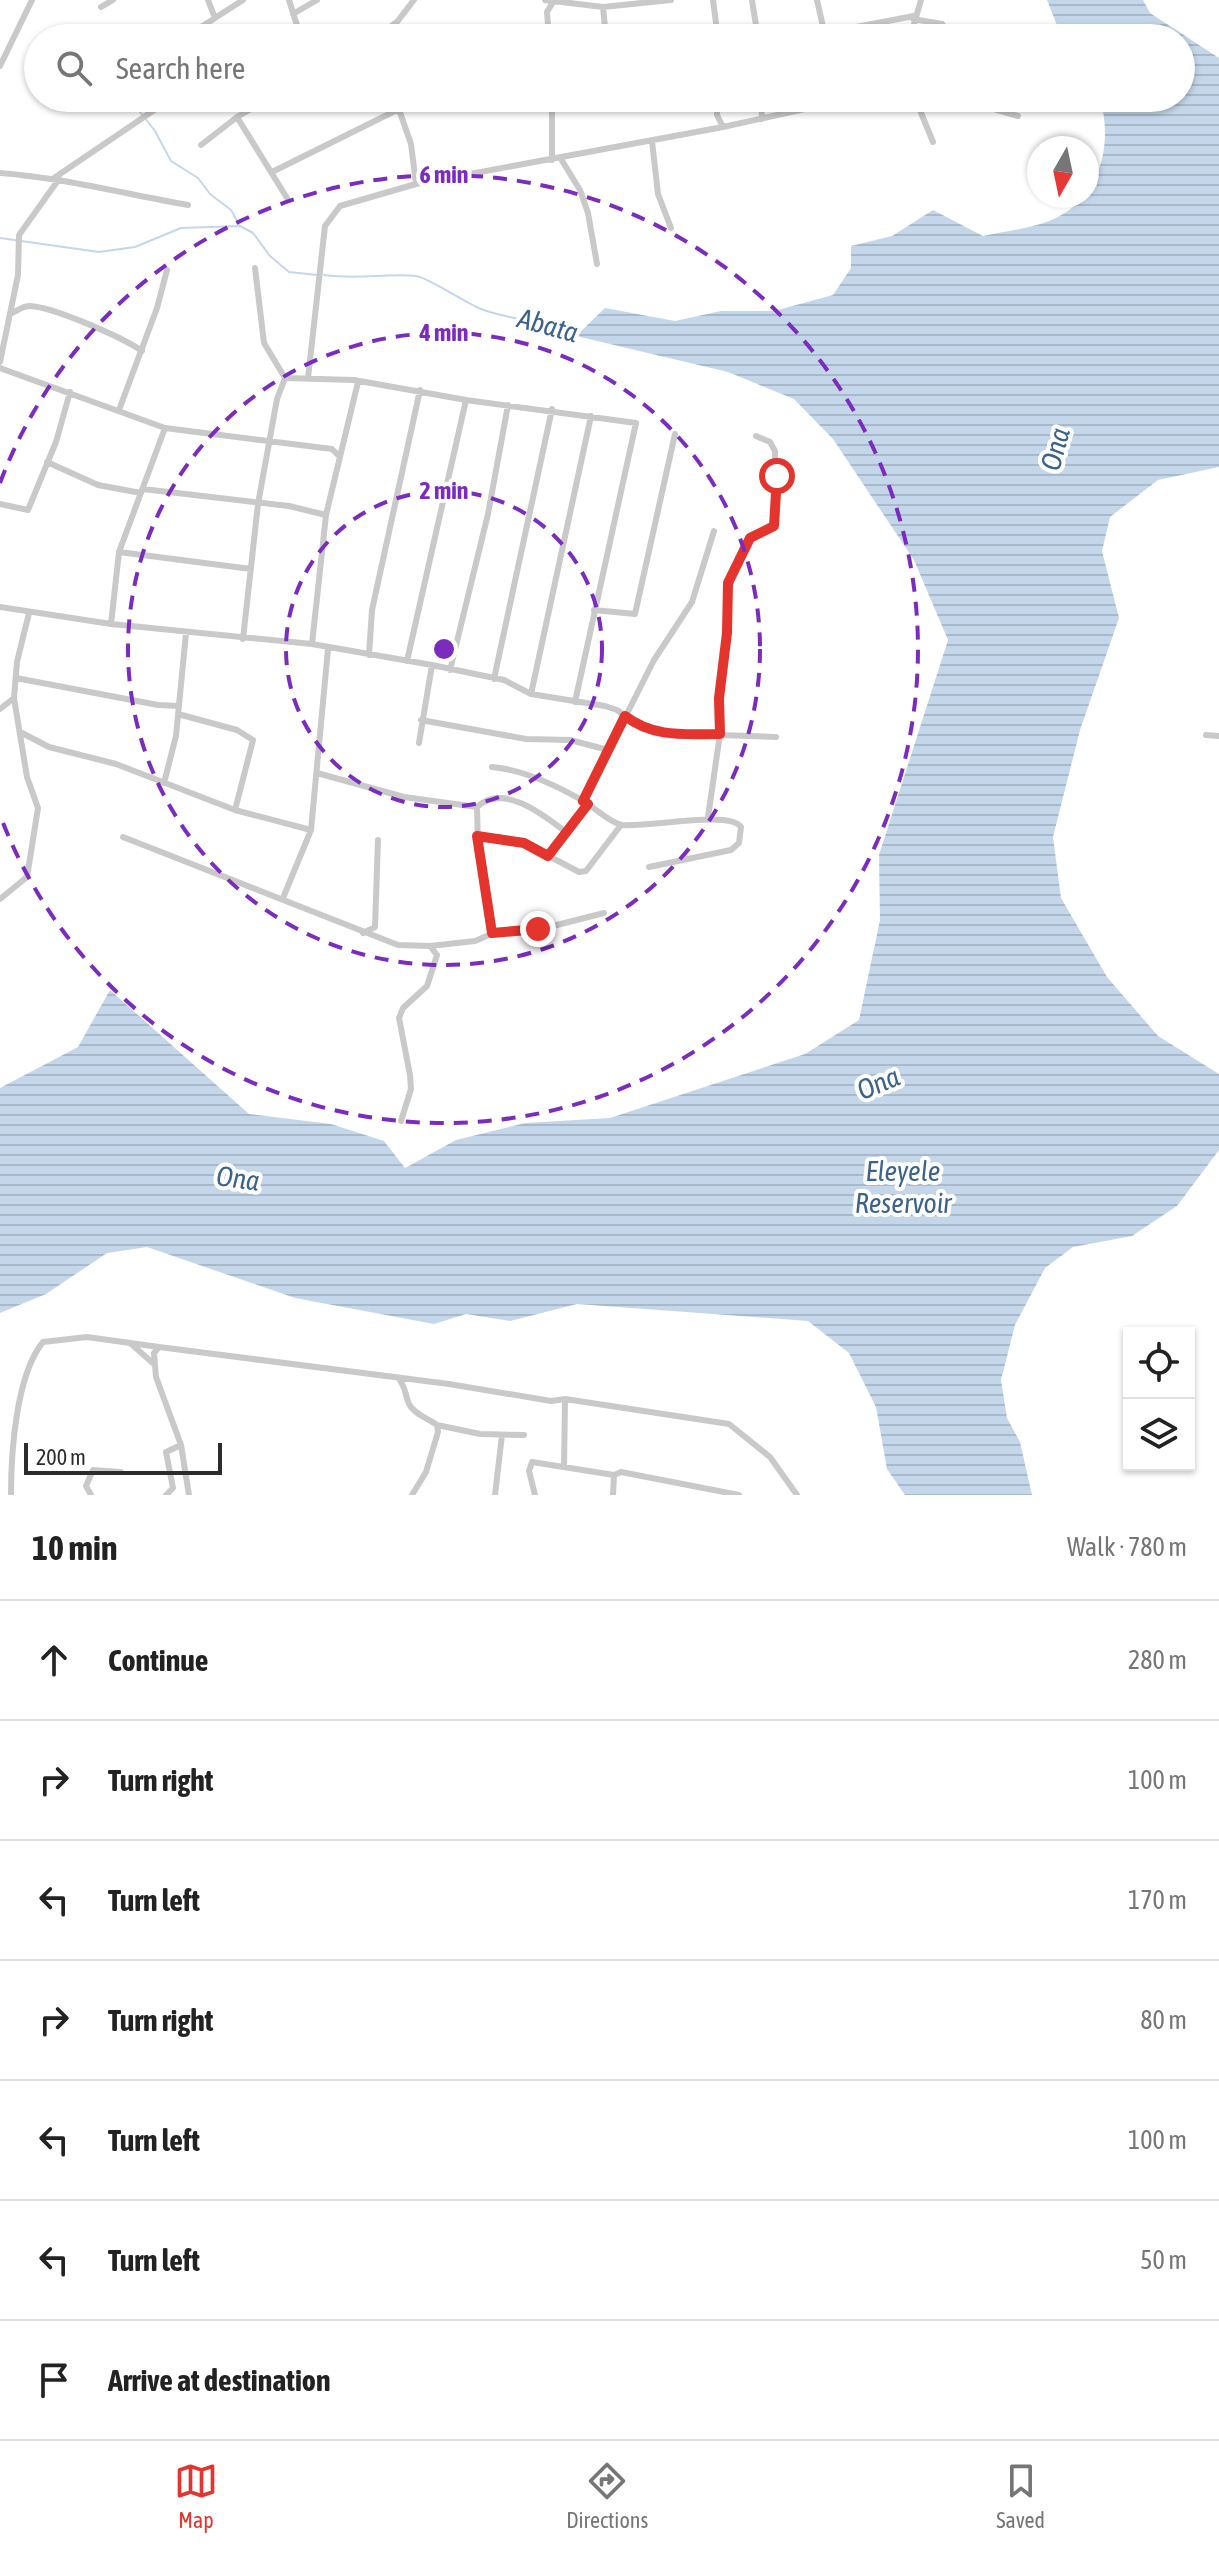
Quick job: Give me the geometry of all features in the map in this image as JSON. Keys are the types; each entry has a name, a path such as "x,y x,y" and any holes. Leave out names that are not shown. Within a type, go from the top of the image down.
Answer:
{"street":[{"path":"0,66 32,0"},
{"path":"101,7 113,0"},
{"path":"208,0 215,18"},
{"path":"206,24 243,0"},
{"path":"289,0 296,24"},
{"path":"293,14 317,0"},
{"path":"394,24 414,0"},
{"path":"548,24 549,1 603,7 625,2 671,0"},
{"path":"713,0 716,24"},
{"path":"752,0 756,24"},
{"path":"817,0 822,24"},
{"path":"913,24 921,0"},
{"path":"603,7 605,24"},
{"path":"869,24 914,17 942,24"},
{"path":"0,362 12,313 21,231 57,178 152,112"},
{"path":"201,145 246,112"},
{"path":"272,172 393,112"},
{"path":"400,112 411,144 416,184"},
{"path":"552,112 552,160"},
{"path":"717,112 723,127"},
{"path":"762,112 762,119"},
{"path":"308,378 328,219 340,206 416,184 561,159 793,112"},
{"path":"921,112 933,142"},
{"path":"1004,112 1018,116"},
{"path":"237,117 287,198"},
{"path":"652,141 658,194 671,228"},
{"path":"561,159 580,190 588,213 597,264"},
{"path":"0,173 57,178 136,198 188,205"},
{"path":"243,639 258,504 269,439 285,378 264,343 255,268"},
{"path":"119,410 142,351 167,270"},
{"path":"12,313 24,306 42,308 121,338 142,351"},
{"path":"0,368 165,428 269,439 332,449 338,455"},
{"path":"285,378 358,382 636,423 575,702"},
{"path":"312,644 326,515 358,382"},
{"path":"369,655 372,610 420,390"},
{"path":"0,504 28,510 70,392"},
{"path":"407,661 466,400"},
{"path":"450,670 488,514 508,405"},
{"path":"494,679 552,409"},
{"path":"531,694 591,416"},
{"path":"111,624 119,552 165,428"},
{"path":"594,610 635,614 675,434"},
{"path":"708,817 720,734 719,698 727,633 728,583 744,545 754,535 771,529 776,520 775,451 765,438 756,436"},
{"path":"47,462 98,485 289,506 326,515"},
{"path":"548,856 586,802 608,750 663,643 692,602 714,531"},
{"path":"119,552 251,569"},
{"path":"0,607 186,633 312,644 432,665 512,683 531,694 605,706 641,728 659,733 776,737"},
{"path":"0,899 27,877 37,815 36,799 27,777 14,698 29,613"},
{"path":"164,783 174,748 186,633"},
{"path":"283,898 311,830 328,649"},
{"path":"419,743 432,665"},
{"path":"16,678 158,705 179,706"},
{"path":"0,709 14,698"},
{"path":"178,714 237,730 253,740 235,810"},
{"path":"421,720 526,739 570,740 608,750"},
{"path":"22,733 49,747 116,764 235,810 311,830"},
{"path":"1206,735 1219,736"},
{"path":"492,767 517,770 586,802 621,825 656,825 708,817 738,822 742,829 736,848 649,867"},
{"path":"317,773 404,797 477,807 489,799 515,801 567,833"},
{"path":"477,807 477,836 492,933"},
{"path":"477,836 524,843 579,872 586,871 621,825"},
{"path":"123,837 261,894 283,898 398,945 430,946 475,941 492,933 545,928 604,913"},
{"path":"363,933 375,927 378,914 378,840"},
{"path":"401,1121 411,1089 399,1018 403,1008 427,986 437,955 430,946"},
{"path":"11,1495 15,1443 29,1359 43,1342 62,1337 130,1343 551,1401 565,1399 729,1424 770,1457 797,1495"},
{"path":"130,1343 154,1365"},
{"path":"159,1347 154,1353 154,1365 181,1445 189,1495"},
{"path":"399,1379 415,1411 437,1425 502,1435 524,1435"},
{"path":"564,1467 565,1399"},
{"path":"412,1495 429,1466 437,1425"},
{"path":"495,1495 502,1435"},
{"path":"166,1495 173,1488 166,1452 181,1445"},
{"path":"535,1495 529,1471 532,1462 614,1475 621,1472 739,1495"},
{"path":"91,1495 86,1486 89,1473 121,1472"},
{"path":"613,1495 614,1475"},
{"path":"689,1485 690,1495"}],"water":[{"name":"Eleyele Reservoir","path":"1047,0 1143,0 1150,13 1167,24 1056,24"},
{"name":"Eleyele Reservoir","path":"1195,42 1219,58 1219,467 1158,480 1110,517 1102,551 1119,618 1080,730 1053,837 1061,898 1107,977 1158,1036 1219,1074 1219,1150 1177,1206 1132,1236 1073,1247 1045,1268 1015,1325 1001,1380 1007,1418 1020,1442 1032,1495 905,1495 887,1469 876,1407 849,1353 808,1321 577,1304 510,1321 466,1314 434,1324 295,1298 147,1247 107,1253 46,1294 0,1313 0,1088 78,1047 110,990 249,1114 331,1124 384,1141 405,1168 456,1140 525,1123 610,1118 805,1054 859,1020 880,920 879,855 948,640 914,560 833,439 794,399 728,372 576,336 605,308 675,321 721,311 774,311 833,295 851,268 851,246 892,236 933,210 983,236 1041,224 1071,208 1099,208 1099,167 1105,135 1103,112 1195,112"}],"waterway":[{"path":"140,112 155,131 171,161 198,178 210,194 231,210 239,224"},
{"name":"Abata","path":"0,238 99,252 135,247 181,228 240,226 253,233 270,256 289,272 317,275"},
{"name":"Abata","path":"324,275 416,276 481,309 576,334"}],"route":[{"path":"538,929 492,933 477,836 524,843 548,856 588,804 583,801 625,716 641,728 659,733 720,734 719,698 727,633 728,583 744,545 754,535 774,526 777,476"}],"water label":[{"name":"Ona","path":"1055,449"},
{"name":"Ona","path":"878,1083"},
{"name":"Ona","path":"238,1178"}]}
